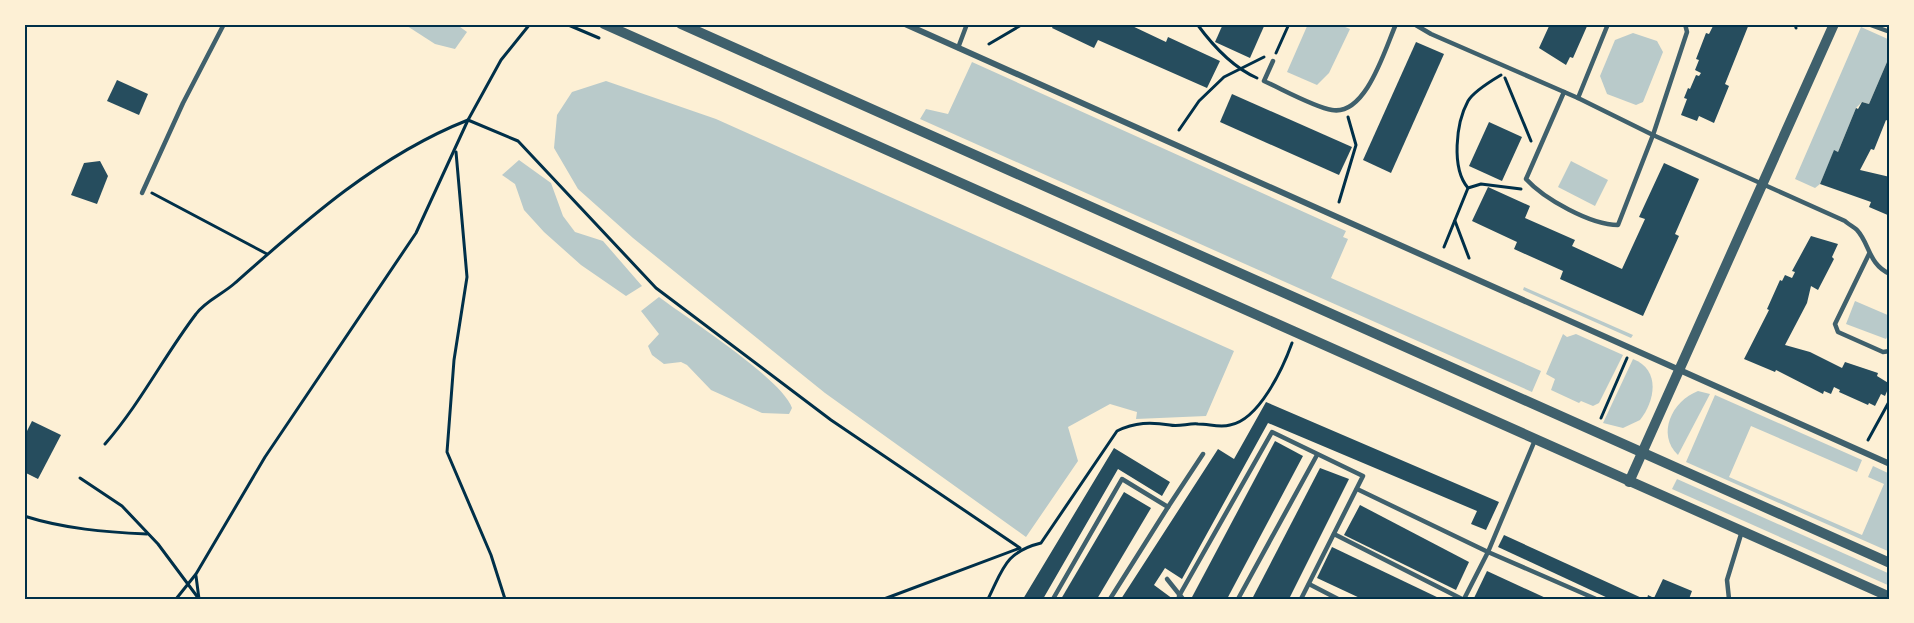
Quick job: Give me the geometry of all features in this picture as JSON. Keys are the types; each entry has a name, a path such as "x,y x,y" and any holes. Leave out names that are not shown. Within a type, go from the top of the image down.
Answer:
{"street":[{"path":"603,24 1890,597"},
{"path":"681,24 1890,563"},
{"path":"905,24 1890,464"},
{"path":"1629,482 1834,24"}],"lane":[{"path":"142,193 183,104 224,24"},
{"path":"958,48 967,24"},
{"path":"1273,61 1264,81 1331,110 1345,110 1367,91 1396,24"},
{"path":"1414,24 1431,34 1578,98 1653,135 1845,221 1858,232 1869,254 1882,270 1890,274"},
{"path":"1578,98 1608,24"},
{"path":"1564,92 1526,179 1536,191 1602,225 1618,225 1653,135 1687,32 1685,24"},
{"path":"1868,24 1890,32"},
{"path":"1869,254 1835,324 1838,332 1883,352 1890,351"},
{"path":"1167,579 1181,597 1272,432 1363,477 1301,599"},
{"path":"1334,534 1463,599 1488,552 1535,440"},
{"path":"1110,599 1203,454"},
{"path":"1238,599 1317,455"},
{"path":"1053,599 1122,479 1168,507"},
{"path":"1357,489 1488,552 1596,599"},
{"path":"1730,599 1727,580 1742,531"},
{"path":"1309,584 1338,599"}],"path":[{"path":"176,599 196,574 265,457 416,233 468,120 501,60 530,24"},
{"path":"989,44 1023,24"},
{"path":"1197,24 1239,71 1264,81"},
{"path":"1273,61 1289,24"},
{"path":"1179,130 1199,100 1224,77 1278,49"},
{"path":"1468,188 1463,182 1456,161 1457,146 1467,103 1503,73 1532,144 1538,152"},
{"path":"1339,201 1356,145 1345,110"},
{"path":"105,444 127,419 197,311 233,285 336,196 429,135 468,120 518,141 656,288 831,420 1020,548"},
{"path":"456,150 466,277 454,360 447,452 491,555 505,599"},
{"path":"1468,188 1481,184 1518,190 1532,185"},
{"path":"145,186 154,194 267,254"},
{"path":"1444,247 1468,188"},
{"path":"1455,220 1469,258"},
{"path":"884,599 1020,548 1041,543 1117,431 1129,425 1148,422 1172,425 1230,425 1249,416 1272,386 1296,333"},
{"path":"1601,418 1628,357"},
{"path":"1868,440 1890,400"},
{"path":"80,478 122,506 149,534 199,599"},
{"path":"24,516 63,526 149,534"},
{"path":"988,599 1008,561 1020,548"},
{"path":"196,574 199,599"}],"shaded area":[{"path":"404,24 456,24 467,32 455,49 435,44"},
{"path":"1308,24 1338,24 1350,29 1329,73 1317,85 1287,72"},
{"path":"1861,27 1890,40 1890,63 1887,62 1869,104 1862,102 1856,108 1838,152 1834,151 1820,184 1815,188 1795,179"},
{"path":"1633,33 1657,41 1663,52 1643,102 1636,105 1607,94 1600,76 1615,40"},
{"path":"972,62 1346,231 1343,237 1348,239 1331,278 1541,371 1532,392 920,119 926,109 948,114"},
{"path":"606,81 716,119 1234,351 1206,416 1136,419 1137,412 1110,404 1068,427 1078,461 1026,537 825,393 633,238 578,189 554,148 557,115 572,92"},
{"path":"519,160 551,183 563,216 575,232 603,241 642,286 626,296 581,265 544,232 524,210 515,184 502,175"},
{"path":"1571,161 1608,180 1595,206 1558,187"},
{"path":"1524,287 1633,335 1631,338 1523,290"},
{"path":"659,297 733,350 771,382 785,396 792,408 789,414 762,413 711,390 687,365 681,362 664,364 652,355 648,346 659,334 641,311"},
{"path":"1855,301 1890,316 1890,332 1886,339 1846,324"},
{"path":"1563,334 1567,337 1576,334 1623,355 1599,403 1593,406 1581,401 1579,403 1551,390 1555,379 1546,374"},
{"path":"1633,359 1648,370 1651,378 1653,386 1649,404 1640,420 1623,428 1603,423"},
{"path":"1698,391 1710,394 1678,455 1671,447 1668,438 1670,419 1681,402"},
{"path":"1715,395 1862,460 1857,472 1751,426 1729,477 1862,535 1884,484 1868,477 1873,466 1890,474 1890,552 1686,462"},
{"path":"1677,479 1890,574 1890,586 1672,489"}],"building":[{"path":"1054,24 1128,24 1166,42 1168,37 1220,61 1207,88 1098,40 1094,48 1052,28"},
{"path":"1223,24 1265,24 1250,58 1215,42"},
{"path":"1550,24 1588,24 1573,58 1570,57 1566,65 1539,48"},
{"path":"1714,24 1749,24 1725,84 1729,86 1714,123 1699,116 1697,121 1681,115 1688,88 1690,89 1696,75 1699,76 1701,73 1695,70 1699,60 1696,59 1706,33 1709,34"},
{"path":"1416,42 1444,54 1391,173 1363,160"},
{"path":"1887,62 1890,63 1890,122 1886,120 1874,150 1871,149 1860,170 1890,177 1890,216 1869,207 1871,202 1820,184 1834,150 1838,152 1856,108 1858,109 1862,102 1869,104"},
{"path":"117,80 148,94 139,115 107,101"},
{"path":"1232,94 1352,147 1339,175 1220,122"},
{"path":"1489,122 1522,137 1502,181 1469,166"},
{"path":"100,161 108,176 97,204 71,195 84,163"},
{"path":"1664,163 1699,179 1675,234 1679,236 1643,316 1560,279 1563,271 1514,249 1517,242 1472,221 1488,187 1530,206 1525,218 1575,240 1572,246 1622,269 1645,219 1639,217"},
{"path":"1811,236 1838,244 1832,257 1834,259 1818,290 1811,286 1807,303 1785,345 1810,352 1842,368 1845,362 1878,373 1877,376 1890,384 1885,396 1881,394 1875,406 1839,392 1840,390 1834,387 1831,394 1824,391 1823,394 1776,370 1775,372 1744,359 1769,310 1767,309 1780,280 1782,281 1785,275 1792,278 1795,272 1792,271"},
{"path":"1266,402 1499,502 1486,530 1471,524 1477,511 1268,423 1182,579 1165,568 1154,585 1173,599 1121,599 1218,449 1234,459"},
{"path":"32,421 61,435 38,479 24,472 24,437"},
{"path":"1275,441 1303,456 1227,599 1191,599"},
{"path":"1114,448 1170,482 1162,496 1118,469 1043,599 1023,599"},
{"path":"1320,468 1349,479 1289,599 1252,599"},
{"path":"1124,492 1151,508 1097,599 1061,599"},
{"path":"1360,505 1469,562 1456,590 1344,535"},
{"path":"1504,535 1644,599 1610,599 1498,547"},
{"path":"1332,547 1441,599 1362,599 1317,578"},
{"path":"1487,571 1548,599 1474,598"},
{"path":"1663,579 1692,591 1689,599 1647,599 1648,595 1654,598"}]}
